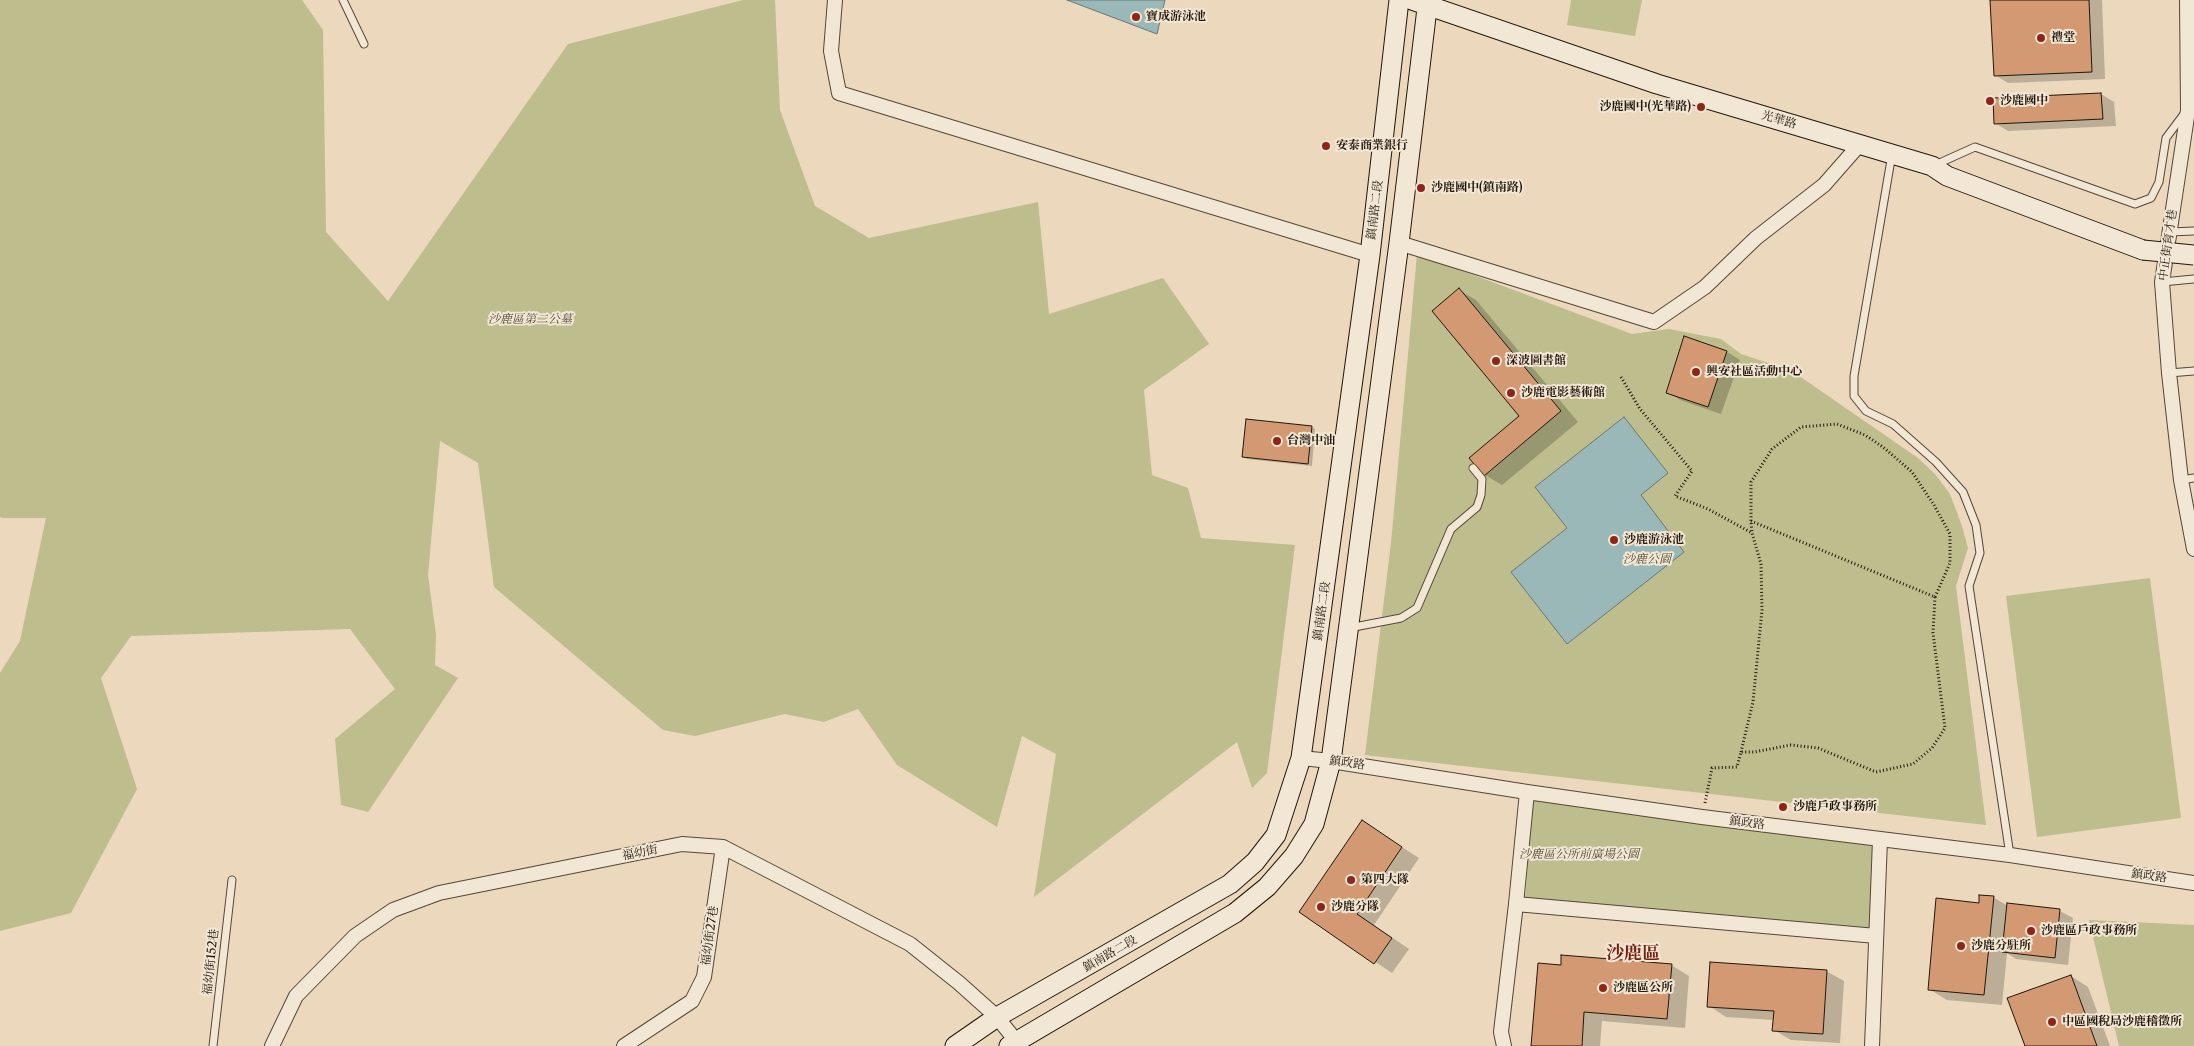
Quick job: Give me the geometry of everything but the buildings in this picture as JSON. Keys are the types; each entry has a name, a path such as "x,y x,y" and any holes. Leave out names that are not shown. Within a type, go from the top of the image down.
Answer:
{"street":[{"path":"835,0 832,51 839,93 1370,255"},
{"name":"鎮南路二段","path":"955,1046 997,1017 1230,884 1254,862 1276,836 1301,758 1370,255 1398,0"},
{"name":"中正街育才巷","path":"2187,0 2188,110 2162,282 2169,373 2188,479 2194,549"},
{"path":"1014,1044 1235,912 1266,887 1294,856 1314,824 1331,761 1399,244 1422,2"},
{"name":"光華路","path":"1422,2 1657,84 1932,166 1947,176 2143,250 2194,255"},
{"path":"1399,244 1654,322 1705,287 1756,238 1824,185 1860,144"},
{"name":"鎮政路","path":"1301,758 1702,817 2010,855 2194,883"},
{"path":"1504,1046 1501,1032 1527,792"},
{"path":"1872,1046 1880,840"},
{"name":"福幼街","path":"272,1046 296,996 355,936 393,910 439,893 682,844 723,847 910,944 960,983 997,1017 1014,1044"},
{"name":"福幼街27巷","path":"624,1046 692,1001 704,977 723,847"},
{"path":"1516,904 1876,936"}],"lane":[{"path":"343,0 364,44"},
{"path":"1932,166 1975,147 2135,204 2151,198 2159,182 2166,138 2188,110"},
{"path":"1892,154 1854,376 1854,396 1866,411 1893,424 1936,462 1963,492 1976,525 1980,553 1969,586 2010,855"},
{"path":"2170,232 2194,231"},
{"path":"2162,282 2194,279"},
{"path":"2169,373 2194,371"},
{"path":"1348,628 1400,618 1417,608 1452,529 1477,507 1481,495 1482,479 1473,468"},
{"name":"福幼街152巷","path":"213,1046 232,880"}],"path":[{"path":"1622,378 1640,409 1692,471 1675,496 1708,509 1752,533"},
{"path":"1702,817 1712,768 1737,767 1753,702 1762,610 1761,564 1752,533 1750,482 1772,448 1801,428 1837,424 1844,426 1864,435 1883,447 1912,472 1950,534 1950,563 1935,597 1933,633 1945,728 1932,748 1913,764 1876,772 1818,748 1791,745 1754,752 1741,752"},
{"path":"1751,521 1935,597"}],"green space":[{"name":"沙鹿區第二公墓","path":"0,0 302,0 323,30 326,232 388,301 568,44 743,0 775,0 780,110 815,206 869,238 1038,202 1049,314 1163,278 1209,344 1144,390 1152,475 1188,488 1201,538 1295,545 1267,773 1252,788 1237,742 1034,897 1056,754 1022,736 997,827 897,765 858,709 824,722 785,714 695,736 663,730 494,587 478,463 440,441 428,575 436,635 435,665 458,678 368,812 341,805 335,739 395,689 350,629 131,636 101,678 137,789 71,913 0,931 0,673 20,641 46,518 0,517"},
{"path":"1571,0 1642,0 1635,36 1567,25"},
{"name":"沙鹿公園","path":"1417,254 1632,334 1669,329 1721,339 1741,354 1792,371 1918,458 1935,474 1950,494 1968,548 1956,586 1986,825 1365,755 1391,543"},
{"path":"2150,578 2181,818 2037,837 2006,596"},
{"name":"沙鹿區公所前廣場公園","path":"1533,800 1875,844 1870,929 1525,899"},
{"path":"2089,920 2194,925 2194,1046 2119,1046"}],"water":[{"name":"寶成游泳池","path":"1067,0 1165,0 1157,34"},
{"name":"沙鹿游泳池","path":"1624,417 1668,473 1641,495 1684,552 1567,644 1511,572 1567,528 1535,487"}],"place":[{"name":"寶成游泳池","path":"1136,17"},
{"name":"禮堂","path":"2041,38"},
{"name":"沙鹿國中","path":"1990,101"},
{"name":"沙鹿國中(光華路)","path":"1701,107"},
{"name":"安泰商業銀行","path":"1326,146"},
{"name":"沙鹿國中(鎮南路)","path":"1421,188"},
{"name":"深波圖書館","path":"1496,361"},
{"name":"興安社區活動中心","path":"1696,372"},
{"name":"沙鹿電影藝術館","path":"1511,393"},
{"name":"台灣中油","path":"1277,441"},
{"name":"沙鹿游泳池","path":"1614,540"},
{"name":"沙鹿戶政事務所","path":"1783,807"},
{"name":"第四大隊","path":"1351,880"},
{"name":"沙鹿分隊","path":"1321,907"},
{"name":"沙鹿區戶政事務所","path":"2031,931"},
{"name":"沙鹿分駐所","path":"1961,946"},
{"name":"沙鹿區公所","path":"1603,988"},
{"name":"中區國稅局沙鹿稽徵所","path":"2052,1022"}],"district":[{"name":"沙鹿區","path":"1633,954"}]}
